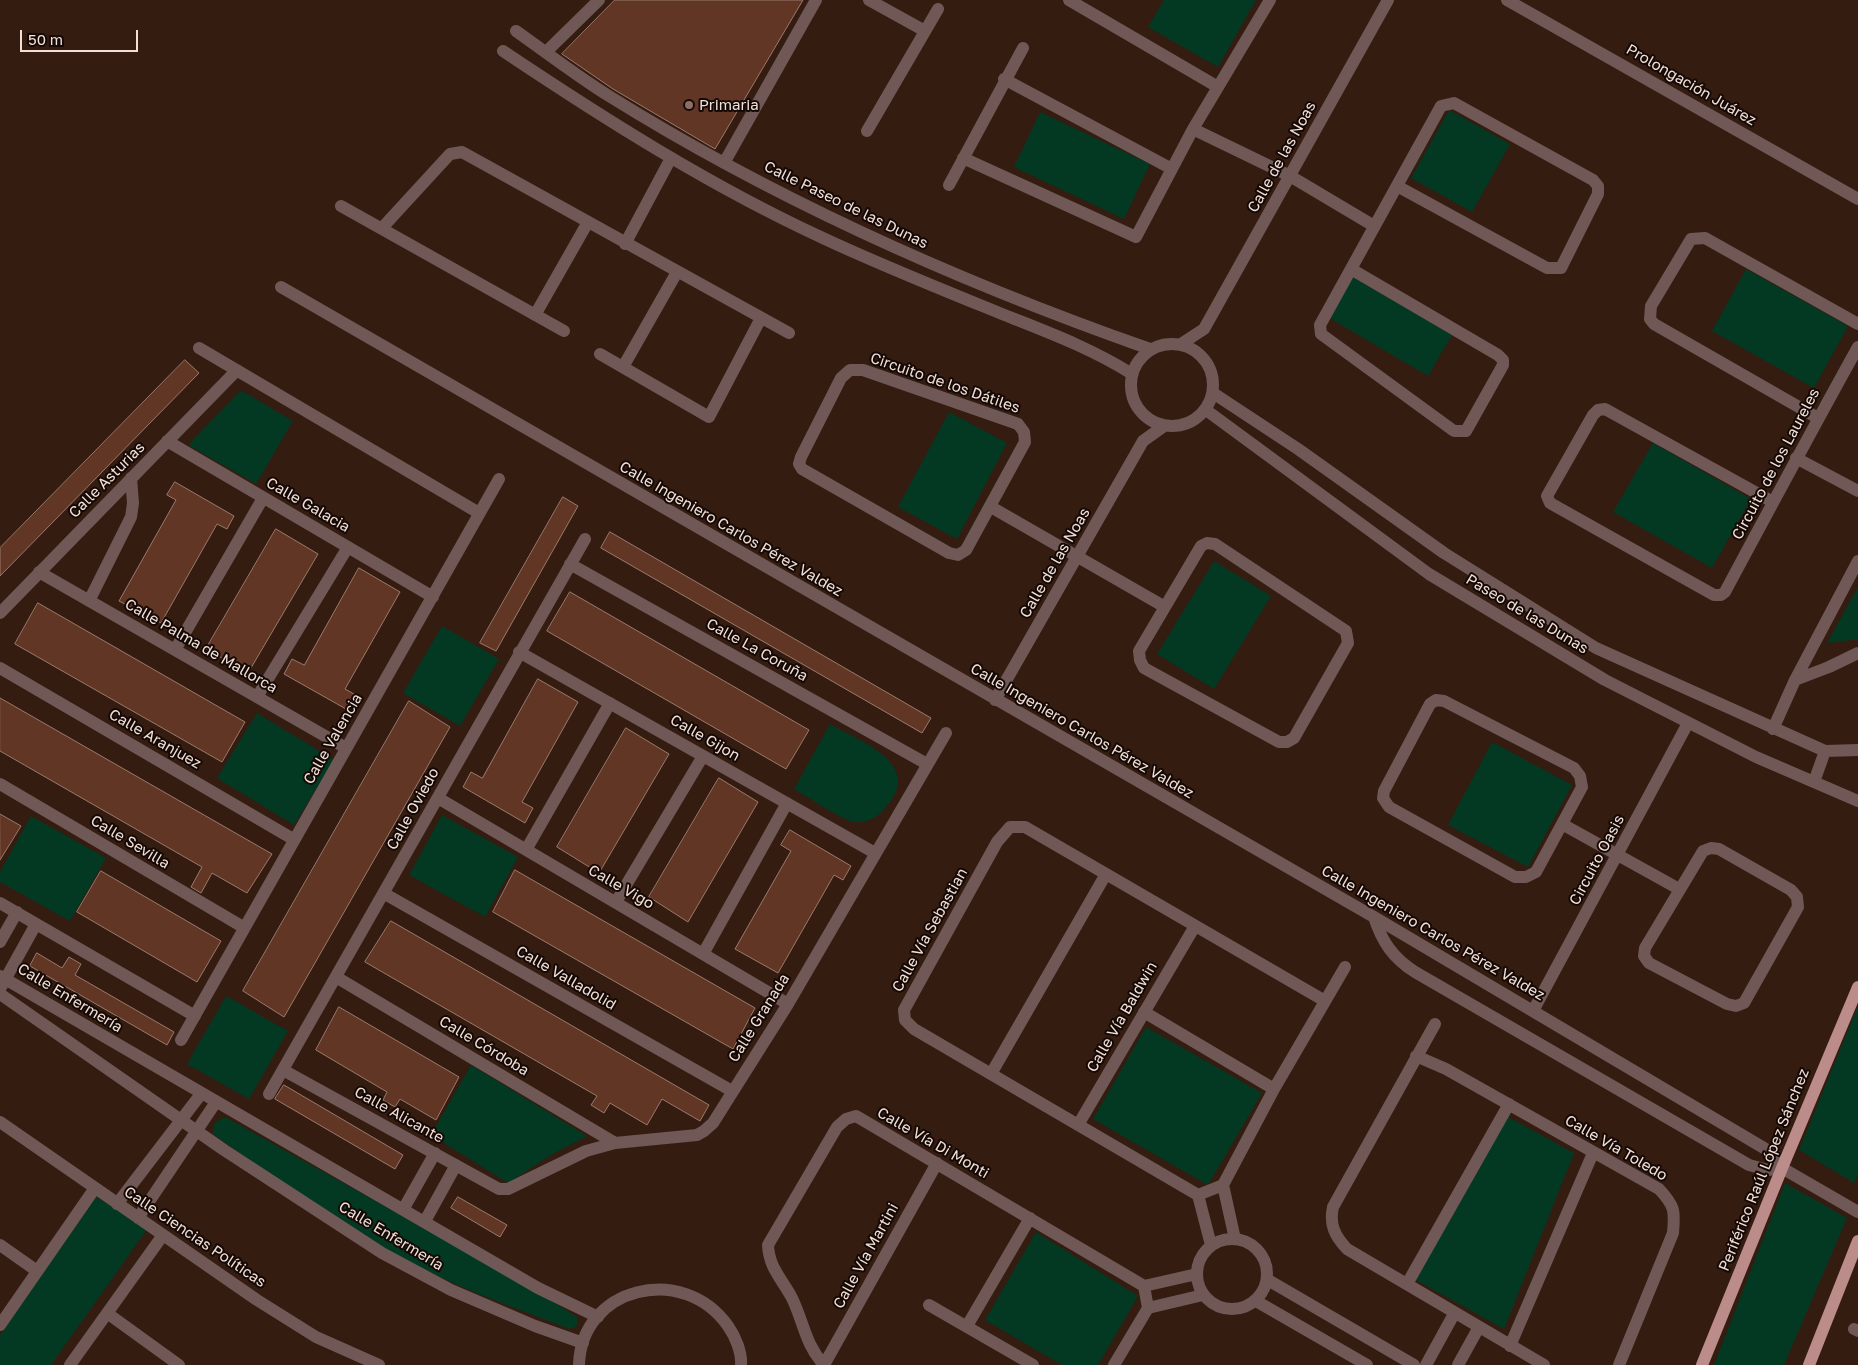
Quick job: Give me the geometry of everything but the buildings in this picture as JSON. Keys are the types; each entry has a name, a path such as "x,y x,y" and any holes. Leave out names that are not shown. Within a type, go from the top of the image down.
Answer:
{"main road":[{"name":"Periférico Raúl López Sánchez","path":"1702,1365 1858,987"},
{"path":"1809,1365 1858,1241"}],"street":[{"path":"546,52 599,0"},
{"path":"724,163 816,0"},
{"path":"869,0 925,31"},
{"path":"1069,0 1218,87"},
{"path":"963,158 1136,236 1193,129 1270,0"},
{"name":"Calle de las Noas","path":"1181,344 1204,329 1388,0"},
{"name":"Prolongación Juárez","path":"1507,0 1858,199"},
{"path":"866,131 938,9"},
{"name":"Calle Paseo de las Dunas","path":"516,31 608,96 780,193 909,255 999,294 1150,349"},
{"path":"949,185 1004,79 1023,48"},
{"path":"503,51 594,111 672,158 771,212 824,239 928,284 1096,351 1132,374"},
{"path":"1004,79 1172,169"},
{"path":"594,111 608,96"},
{"path":"1351,269 1498,354 1503,360 1503,365 1466,431 1454,431 1321,334 1319,329 1351,269 1374,226 1441,106 1447,103 1454,103 1594,180 1598,186 1598,194 1561,268 1547,268 1397,186"},
{"path":"1193,129 1290,176 1374,226"},
{"path":"382,228 450,154 462,152 625,244 789,333"},
{"path":"625,244 672,158"},
{"path":"771,212 780,193"},
{"path":"341,206 564,332"},
{"path":"535,315 588,222"},
{"path":"1818,418 1654,324 1650,319 1651,306 1691,240 1705,238 1858,324"},
{"path":"623,367 677,272"},
{"name":"Calle Ingeniero Carlos Pérez Valdez","path":"281,288 1374,917 1774,1154 1782,1168 1858,1212"},
{"path":"600,354 709,417 761,318"},
{"path":"1204,329 1205,360 1212,375 1213,393 1206,410 1187,424 1164,426 1143,414 1132,396 1132,374 1138,360 1150,349 1165,344 1181,344 1190,347 1205,360"},
{"name":"Circuito de los Laureles","path":"1773,502 1605,409 1598,410 1593,416 1547,496 1550,503 1714,595 1721,596 1726,592 1796,458 1858,347"},
{"path":"199,348 479,513"},
{"name":"Calle Asturias","path":"0,613 237,370"},
{"name":"Circuito de los Dátiles","path":"850,370 863,370 1018,424 1024,432 1025,442 991,507 966,550 958,555 949,553 802,469 799,464 801,456 842,378 850,370"},
{"name":"Paseo de las Dunas","path":"1213,393 1298,449 1444,553 1596,648 1825,751 1858,750"},
{"name":"Paseo de las Dunas","path":"1206,410 1429,574 1584,667 1756,757 1858,801"},
{"name":"Calle de las Noas","path":"1143,414 1143,441"},
{"name":"Calle de las Noas","path":"996,700 1143,441 1164,426"},
{"name":"Calle Galacia","path":"168,441 433,596"},
{"path":"1796,458 1858,491"},
{"path":"89,601 131,517 134,504 131,478"},
{"name":"Calle Valencia","path":"181,1040 293,839 499,479"},
{"path":"175,650 263,498"},
{"path":"991,507 1165,607"},
{"name":"Calle Oviedo","path":"269,1094 585,539"},
{"path":"1207,543 1215,544 1346,631 1348,643 1294,738 1287,742 1279,742 1144,668 1140,660 1139,651 1165,607 1201,546 1207,543"},
{"path":"257,698 348,547"},
{"path":"1773,729 1794,680 1858,561"},
{"name":"Calle La Coruña","path":"570,564 927,764"},
{"name":"Calle Palma de Mallorca","path":"39,572 346,748"},
{"path":"1584,667 1596,648"},
{"name":"Calle Gijon","path":"519,652 875,853"},
{"path":"1794,680 1829,668 1858,653"},
{"name":"Calle Aranjuez","path":"0,668 293,839"},
{"path":"1436,700 1444,702 1574,768 1580,776 1582,787 1562,824 1536,872 1526,877 1515,877 1389,807 1384,798 1384,791 1430,704 1436,700"},
{"path":"526,850 610,703"},
{"name":"Circuito Oasis","path":"1533,1011 1688,723"},
{"name":"Calle Granada","path":"500,1189 508,1189 586,1151 615,1143 697,1135 713,1123 788,1004 946,733"},
{"path":"1814,782 1825,751"},
{"path":"616,902 703,756"},
{"name":"Calle Sevilla","path":"0,784 244,927"},
{"name":"Calle Vigo","path":"438,798 788,1004"},
{"path":"703,954 787,803"},
{"path":"1562,824 1679,889"},
{"name":"Calle Vía Sebastian","path":"1198,1195 914,1029 905,1020 904,1010 997,842 1010,827 1024,827 1325,1001"},
{"path":"1711,848 1719,849 1783,886 1797,897 1798,907 1744,1003 1736,1006 1727,1004 1649,963 1644,956 1645,948 1679,889 1703,851 1711,848"},
{"path":"991,1074 1106,874"},
{"name":"Calle Valladolid","path":"384,894 732,1091"},
{"path":"0,903 195,1016"},
{"path":"0,942 17,912"},
{"path":"1374,917 1379,934 1388,949 1400,962 1415,972 1749,1165 1768,1170 1782,1168"},
{"path":"1,981 36,924"},
{"name":"Calle Vía Baldwin","path":"1078,1125 1195,926"},
{"path":"1211,1245 1198,1195 1223,1185 1274,1089 1345,967"},
{"name":"Calle Córdoba","path":"336,977 615,1143"},
{"name":"Calle Enfermería","path":"1,981 404,1208 538,1288 598,1316"},
{"name":"Calle Enfermería","path":"0,994 197,1131 382,1253 451,1290 535,1326 583,1343"},
{"path":"1144,1012 1274,1089"},
{"path":"1434,1024 1332,1207 1330,1218 1336,1235 1347,1249 1408,1284 1454,1314 1544,1365"},
{"name":"Calle Vía Toledo","path":"1416,1056 1509,1104 1659,1189 1670,1201 1675,1212 1673,1233 1620,1365"},
{"name":"Calle Alicante","path":"283,1070 500,1189"},
{"path":"117,1204 201,1094"},
{"path":"138,1218 216,1102"},
{"path":"1408,1284 1509,1104"},
{"name":"Calle Vía Di Monti","path":"824,1365 808,1344 792,1298 774,1271 769,1258 768,1245 837,1127 846,1119 856,1116 1144,1286"},
{"name":"Calle Ciencias Políticas","path":"0,1122 117,1204 316,1337 379,1365"},
{"path":"404,1208 435,1153"},
{"path":"1510,1346 1593,1153"},
{"name":"Calle Vía Martini","path":"824,1365 937,1164"},
{"path":"425,1221 456,1165"},
{"path":"1223,1185 1235,1239"},
{"path":"0,1325 94,1188"},
{"path":"967,1326 1030,1218"},
{"path":"70,1365 163,1235"},
{"path":"1235,1239 1254,1246 1263,1256 1268,1280 1256,1300 1243,1308 1232,1310 1211,1303 1203,1295 1197,1274 1203,1253 1211,1245 1220,1241 1235,1239"},
{"path":"0,1245 37,1271"},
{"path":"1114,1365 1148,1308 1144,1286 1197,1274"},
{"path":"1268,1280 1414,1365"},
{"path":"579,1365 583,1343 598,1316 618,1299 644,1289 671,1288 697,1296 718,1313 734,1335 741,1365"},
{"path":"1148,1308 1203,1295"},
{"path":"1256,1300 1367,1365"},
{"path":"929,1305 1033,1365"},
{"path":"108,1313 179,1365"},
{"path":"1426,1365 1454,1314"},
{"path":"1458,1365 1478,1328"}],"green space":[{"path":"1164,0 1256,0 1218,67 1148,27"},
{"path":"1449,110 1510,144 1472,212 1411,178"},
{"path":"1040,112 1150,164 1124,219 1014,167"},
{"path":"1746,269 1848,326 1814,388 1712,331"},
{"path":"1351,276 1452,335 1428,376 1331,319 1333,309"},
{"path":"239,392 244,392 293,421 256,484 190,446 190,443"},
{"path":"949,412 1007,443 957,539 898,507"},
{"path":"1653,443 1751,499 1712,568 1613,512"},
{"path":"1214,561 1271,596 1214,689 1157,654"},
{"path":"1858,587 1858,639 1827,643"},
{"path":"442,626 499,659 460,726 403,693"},
{"path":"257,713 334,760 294,825 217,778"},
{"path":"830,724 871,746 893,766 898,778 896,792 883,811 872,819 864,822 848,820 794,789"},
{"path":"1492,742 1572,785 1528,867 1448,825"},
{"path":"442,815 518,857 485,917 409,875"},
{"path":"31,816 106,858 70,921 0,882 0,872"},
{"path":"226,996 288,1031 249,1099 187,1064"},
{"path":"1858,1006 1858,1174 1854,1183 1799,1150"},
{"path":"1146,1027 1262,1093 1208,1185 1093,1119"},
{"path":"471,1065 587,1136 551,1155 508,1183 431,1135"},
{"path":"1508,1117 1574,1153 1504,1329 1416,1280"},
{"path":"222,1118 227,1118 536,1291 577,1317 577,1326 570,1329 481,1295 415,1266 370,1242 347,1228 213,1134 214,1124"},
{"path":"1785,1183 1847,1218 1784,1365 1714,1365"},
{"path":"96,1197 148,1228 51,1365 0,1365 0,1335"},
{"path":"1036,1232 1138,1296 1098,1365 1062,1365 985,1320"}],"place":[{"name":"Primaria","path":"689,105"}]}
